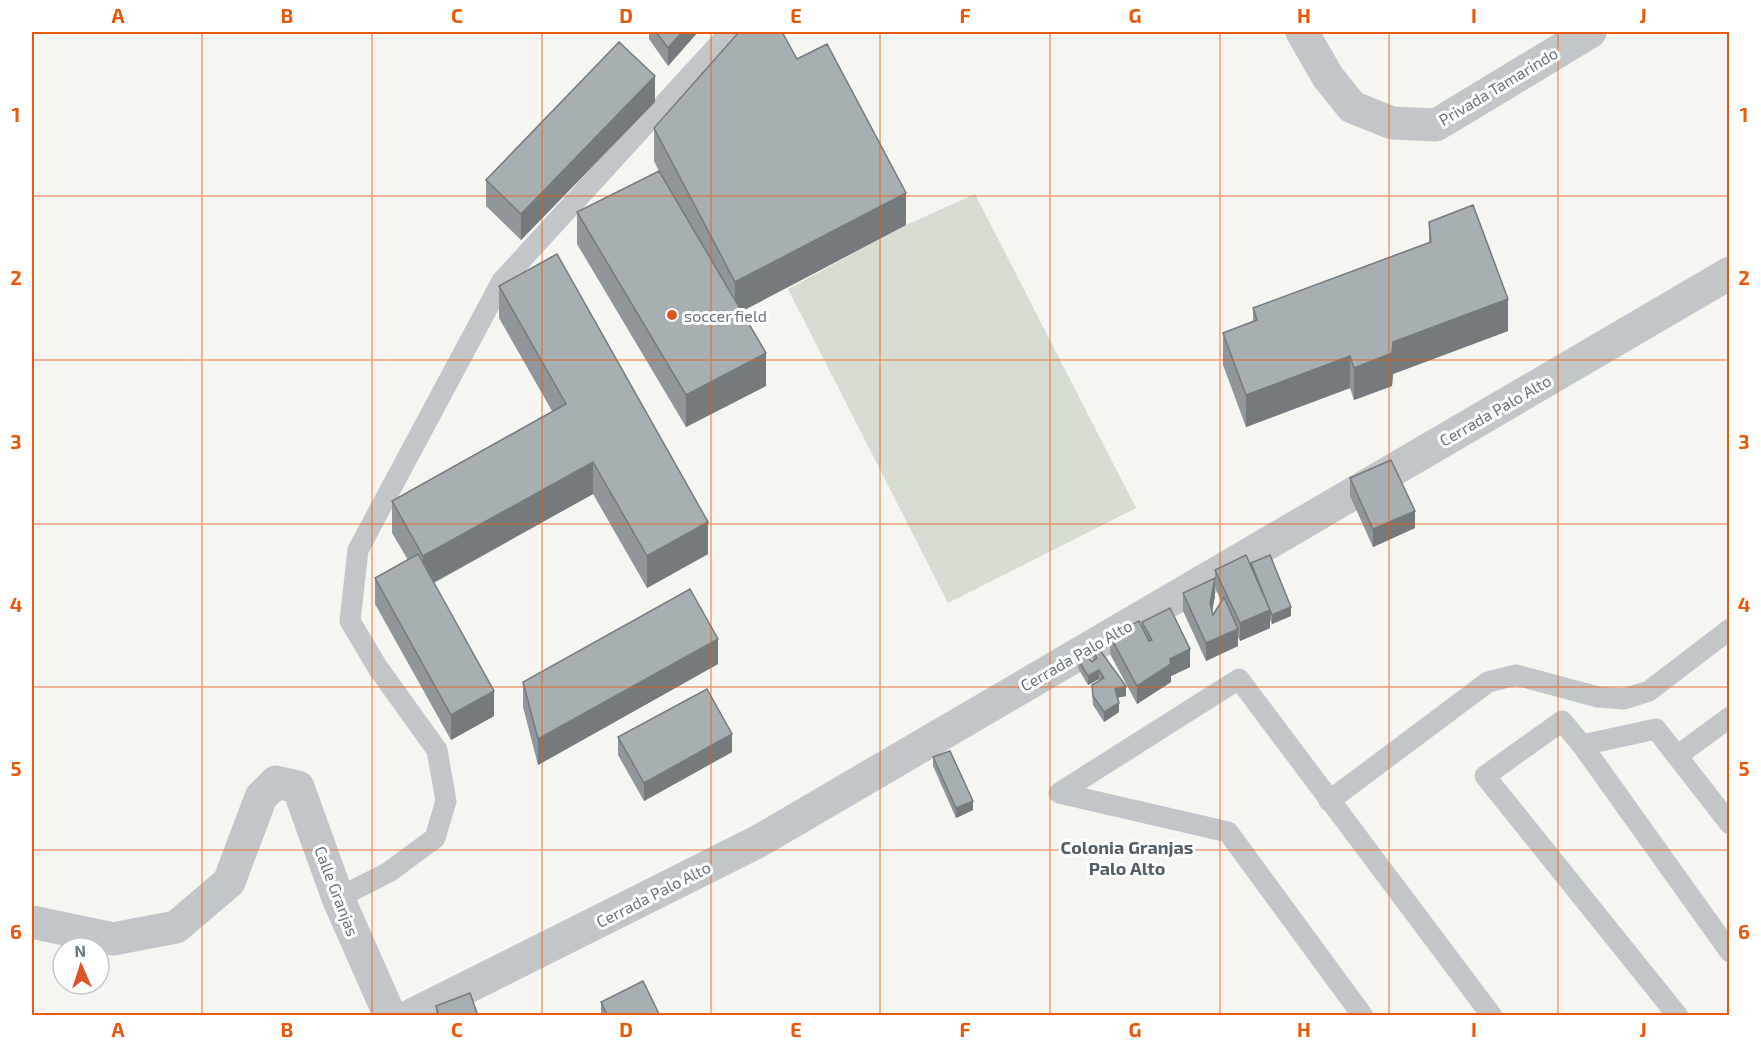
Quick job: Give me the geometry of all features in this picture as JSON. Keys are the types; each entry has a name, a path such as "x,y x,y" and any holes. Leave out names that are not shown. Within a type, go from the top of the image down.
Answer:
{"street":[{"name":"Privada Tamarindo","path":"1302,32 1328,77 1352,107 1392,123 1436,124 1590,32"},
{"name":"Cerrada Palo Alto","path":"410,1016 759,841 1730,273"},
{"name":"Calle Granjas","path":"32,922 113,939 176,927 229,882 261,797 276,782 298,787 338,898 390,1016"}],"lane":[{"path":"338,898 389,872 435,838 446,801 437,750 378,669 350,621 358,550 502,281 730,32"},
{"path":"1329,801 1488,682 1516,675 1598,697 1624,699 1649,691 1730,629"},
{"path":"1363,1016 1228,832 1059,793 1239,679 1492,1016"},
{"path":"1677,756 1730,717"},
{"path":"1678,1016 1485,776 1562,721 1582,745 1730,952"},
{"path":"1582,745 1656,729 1730,824"}],"shaded area":[{"path":"975,194 1136,508 948,603 788,289 906,225"}],"building":[{"path":"656,32 682,32 668,48"},
{"path":"739,32 782,32 797,59 827,44 906,193 735,282 654,128"},
{"path":"619,42 655,76 521,214 486,180"},
{"name":"soccer field","path":"659,171 766,353 686,395 577,212"},
{"path":"1473,205 1508,299 1393,342 1392,353 1354,368 1350,356 1246,395 1223,333 1257,320 1253,308 1431,242 1429,222"},
{"path":"557,254 708,522 647,556 593,462 423,556 392,501 566,404 499,286"},
{"path":"1391,460 1415,511 1373,529 1350,478"},
{"path":"418,554 494,691 451,715 375,578"},
{"path":"1246,555 1270,610 1240,623 1215,570"},
{"path":"1270,555 1291,607 1272,615 1251,563"},
{"path":"1215,578 1210,603 1213,615 1224,597 1238,629 1206,643 1183,593"},
{"path":"690,589 718,639 538,739 523,682"},
{"path":"1170,608 1190,649 1170,659 1171,664 1137,686 1110,636 1139,621 1149,641 1152,640 1142,622"},
{"path":"1099,649 1126,686 1115,689 1119,703 1104,712 1093,696 1092,685 1104,678 1099,670 1088,676 1078,659 1085,655 1092,662 1097,658 1092,651"},
{"path":"707,689 732,734 644,783 618,737"},
{"path":"950,751 973,801 956,808 933,757"},
{"path":"643,981 660,1016 608,1016 601,1002"},
{"path":"470,993 478,1016 439,1016 436,1006"}],"place":[{"name":"soccer field","path":"672,315"}],"district":[{"name":"Colonia Granjas Palo Alto","path":"1127,857"}]}
